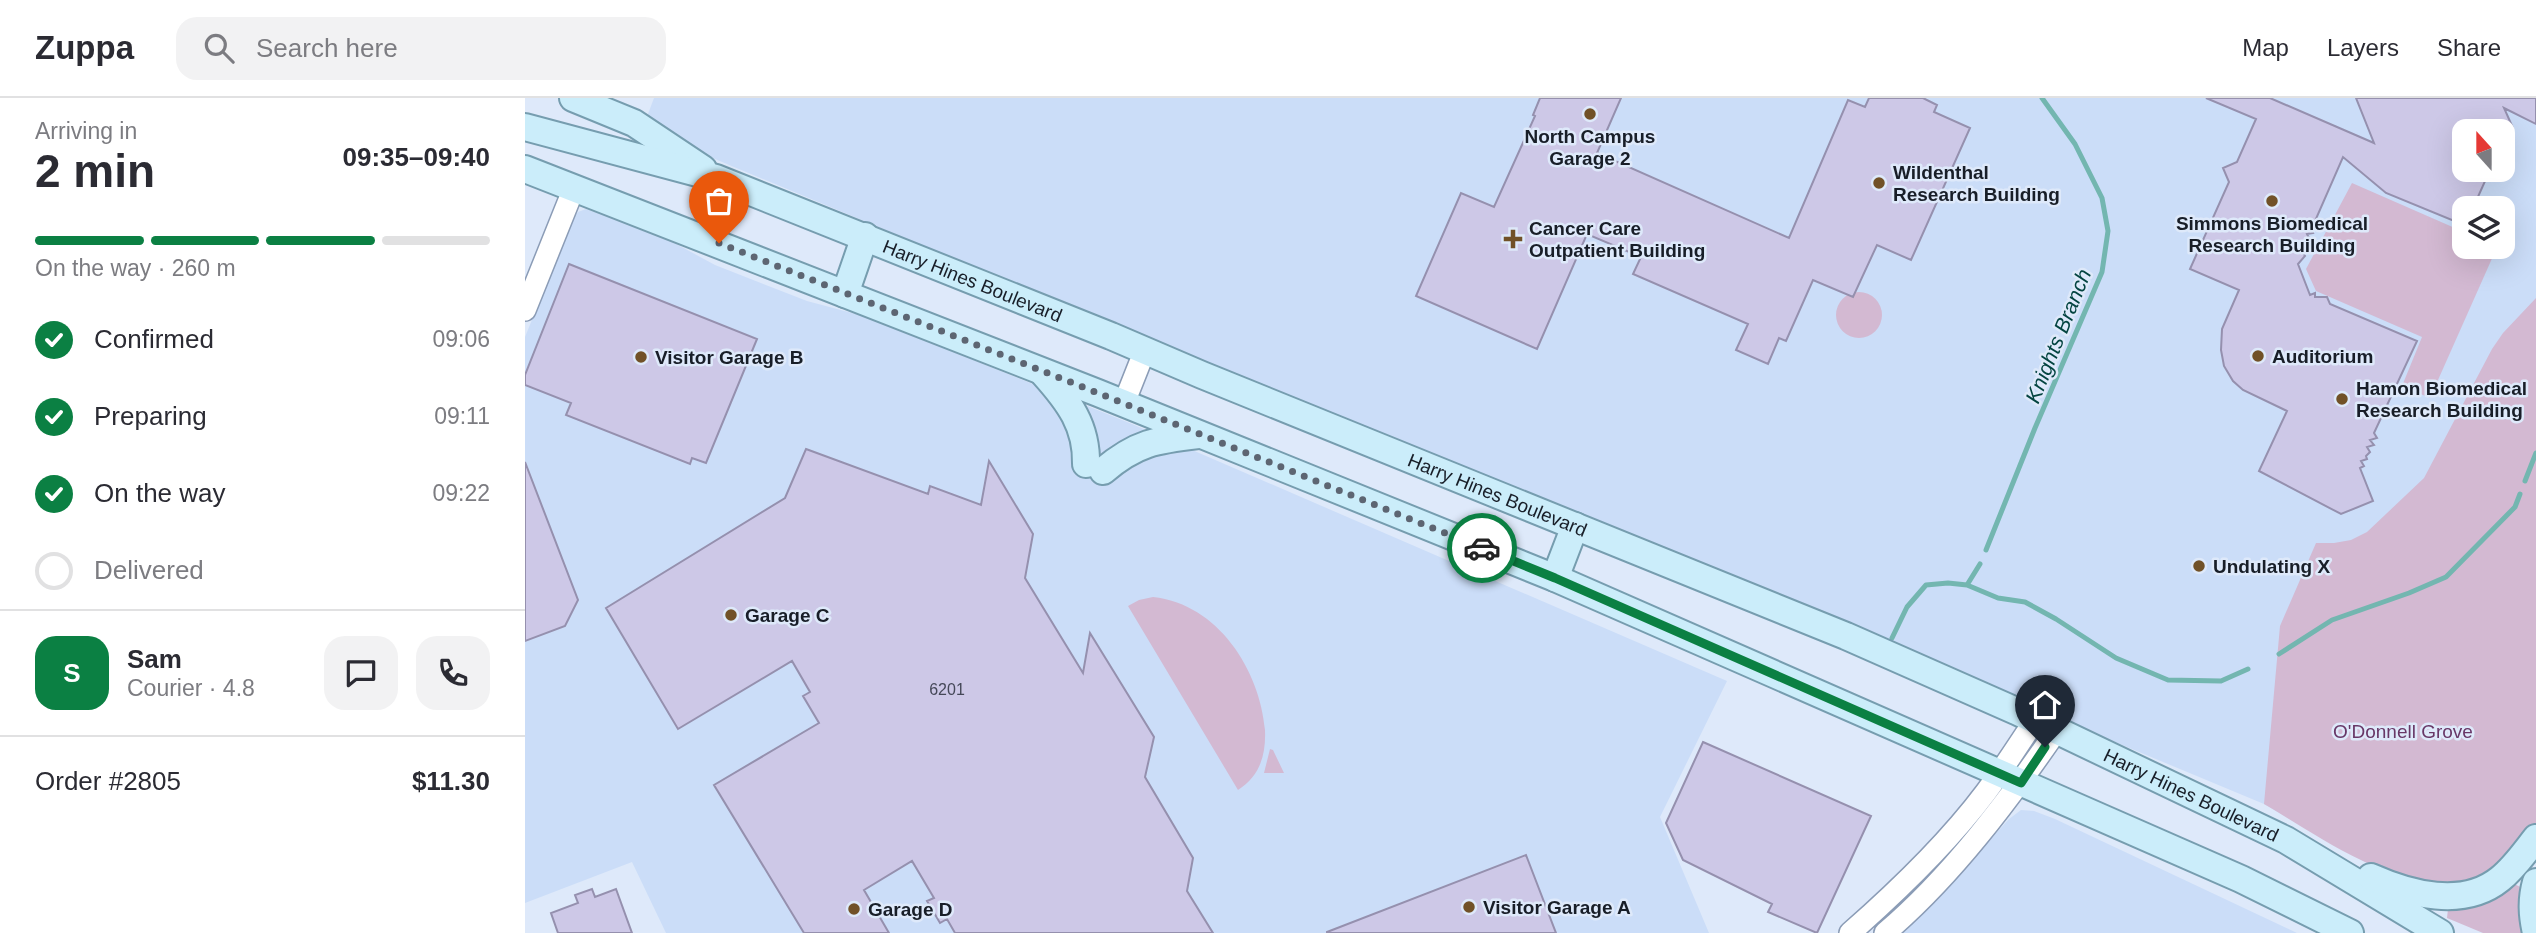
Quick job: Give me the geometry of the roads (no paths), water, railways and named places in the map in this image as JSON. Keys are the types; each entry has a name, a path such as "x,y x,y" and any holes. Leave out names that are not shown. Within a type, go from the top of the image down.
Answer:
{"main road":[{"path":"573,98 634,123 716,178"},
{"name":"Harry Hines Boulevard","path":"525,127 716,178 865,236 1846,636 2046,725 2286,841 2440,933"},
{"path":"525,169 1041,370 1555,578 2241,879 2350,933"},
{"path":"845,294 865,236"},
{"path":"1041,370 1068,401 1078,419 1087,452 1095,468 1141,445 1203,435"},
{"path":"1555,578 1575,526"},
{"path":"2286,841 2402,889 2432,895 2458,896 2489,887 2501,879 2536,838"},
{"path":"2241,879 2315,933"},
{"path":"2536,882 2532,897 2536,933"}],"street":[{"path":"525,310 574,188"},
{"path":"1123,403 1145,350"},
{"path":"1885,933 1975,840 2010,778 2046,725"},
{"path":"1850,933 2010,778"}],"waterway":[{"name":"Knights Branch","path":"1986,550 2102,272 2108,231 2102,198 2075,144 2042,98"},
{"path":"2525,481 2536,453"},
{"path":"2279,654 2332,620 2446,577 2515,507 2520,494"},
{"name":"Knights Branch","path":"1892,638 1907,607 1926,585 1967,585 1980,564"},
{"path":"1967,585 1998,598 2025,602 2116,658 2168,680 2221,681 2248,669"}],"place":[{"name":"North Campus Garage 2","path":"1590,114"},
{"name":"Wildenthal Research Building","path":"1879,183"},
{"name":"Simmons Biomedical Research Building","path":"2272,201"},
{"name":"Cancer Care Outpatient Building","path":"1513,239"},
{"name":"Auditorium","path":"2258,356"},
{"name":"Visitor Garage B","path":"641,357"},
{"name":"Hamon Biomedical Research Building","path":"2342,399"},
{"name":"Undulating X","path":"2199,566"},
{"name":"Garage C","path":"731,615"},
{"name":"Visitor Garage A","path":"1469,907"},
{"name":"Garage D","path":"854,909"}],"park label":[{"name":"O'Donnell Grove","path":"2403,731"}]}
